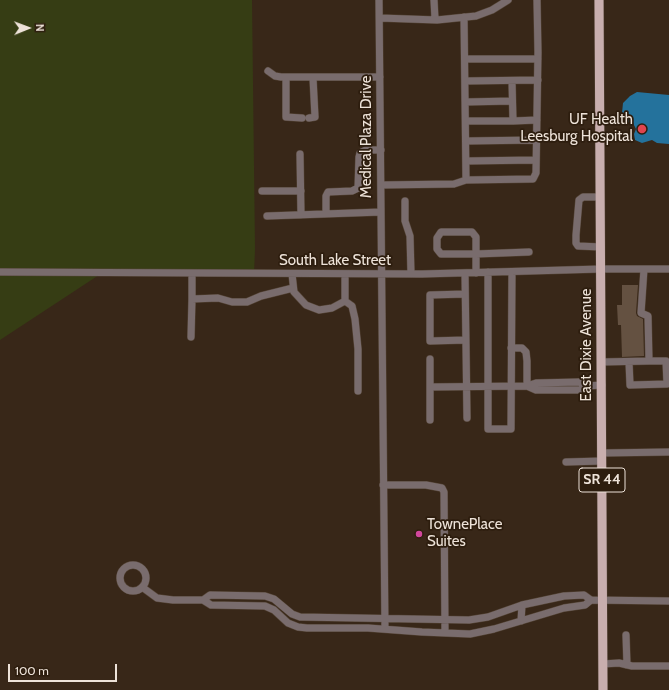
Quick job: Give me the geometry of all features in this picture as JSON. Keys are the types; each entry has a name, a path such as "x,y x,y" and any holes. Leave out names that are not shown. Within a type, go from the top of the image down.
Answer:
{"main road":[{"name":"East Dixie Avenue","path":"599,0 603,690"}],"street":[{"name":"Medical Plaza Drive","path":"380,0 385,629"},
{"path":"434,0 435,19"},
{"path":"380,18 435,19 464,17 483,14 508,0"},
{"path":"381,185 454,184 466,180 533,179 536,173 538,80 537,0"},
{"path":"464,17 466,180"},
{"path":"465,59 538,59"},
{"path":"268,71 275,76 286,78 380,77"},
{"path":"286,78 286,117 306,118 314,117 313,78"},
{"path":"465,81 538,80"},
{"path":"512,81 513,121"},
{"path":"465,102 512,101"},
{"path":"466,122 537,120"},
{"path":"466,141 536,140"},
{"path":"326,214 326,196 328,192 352,191 358,188 360,153 366,150 381,150"},
{"path":"300,154 301,215"},
{"path":"466,161 536,160"},
{"path":"262,191 301,191"},
{"path":"600,197 583,197 580,200 576,243 578,246 601,247"},
{"path":"405,201 405,221 410,236 411,274"},
{"path":"267,216 381,212"},
{"path":"476,273 476,254 476,237 472,232 441,232 437,238 437,250 441,254 476,254 529,252"},
{"name":"South Lake Street","path":"0,272 411,274 601,269 669,269"},
{"path":"644,269 641,313 648,316 649,361"},
{"path":"488,272 488,429 511,429 512,272"},
{"path":"191,337 192,273"},
{"path":"465,273 467,418"},
{"path":"292,274 294,292 306,305 319,310 332,308 345,301"},
{"path":"345,274 345,301"},
{"path":"192,299 218,298 232,302 247,302 261,296 293,288"},
{"path":"465,294 430,295 430,340 466,340"},
{"path":"345,301 352,306 355,319 358,349 358,391"},
{"path":"511,348 522,348 526,352 527,386"},
{"path":"430,359 430,420"},
{"path":"601,362 666,361 667,384 630,385 629,362"},
{"path":"430,387 527,386 536,383 548,387 579,382 586,386 602,385"},
{"path":"566,462 602,457 669,452"},
{"path":"383,485 426,485 442,488 444,492 445,633"},
{"path":"142,587 156,598 173,600 203,600 210,595 265,596 274,599 292,614 300,617 319,618 469,620 488,617 522,606 564,596 584,595 591,600 669,601"},
{"path":"248,596 249,605"},
{"path":"203,600 211,606 265,606 274,610 288,623 298,627 385,629 470,634 564,608 585,605 591,600"},
{"path":"521,621 522,606"},
{"path":"319,618 320,628"},
{"path":"626,635 627,665"},
{"path":"603,664 619,663 632,666 669,666"}],"green space":[{"path":"0,0 252,0 254,274 102,273 0,340"}],"water":[{"path":"637,92 669,95 669,144 657,143 652,140 642,143 635,140 634,134 636,129 633,123 626,122 622,113 623,103"}],"building":[{"path":"622,285 638,285 636,313 637,316 643,319 644,356 622,357 621,325 618,325 617,305 622,305"}],"place":[{"name":"UF Health Leesburg Hospital","path":"642,129"},
{"name":"TownePlace Suites","path":"419,534"}]}
